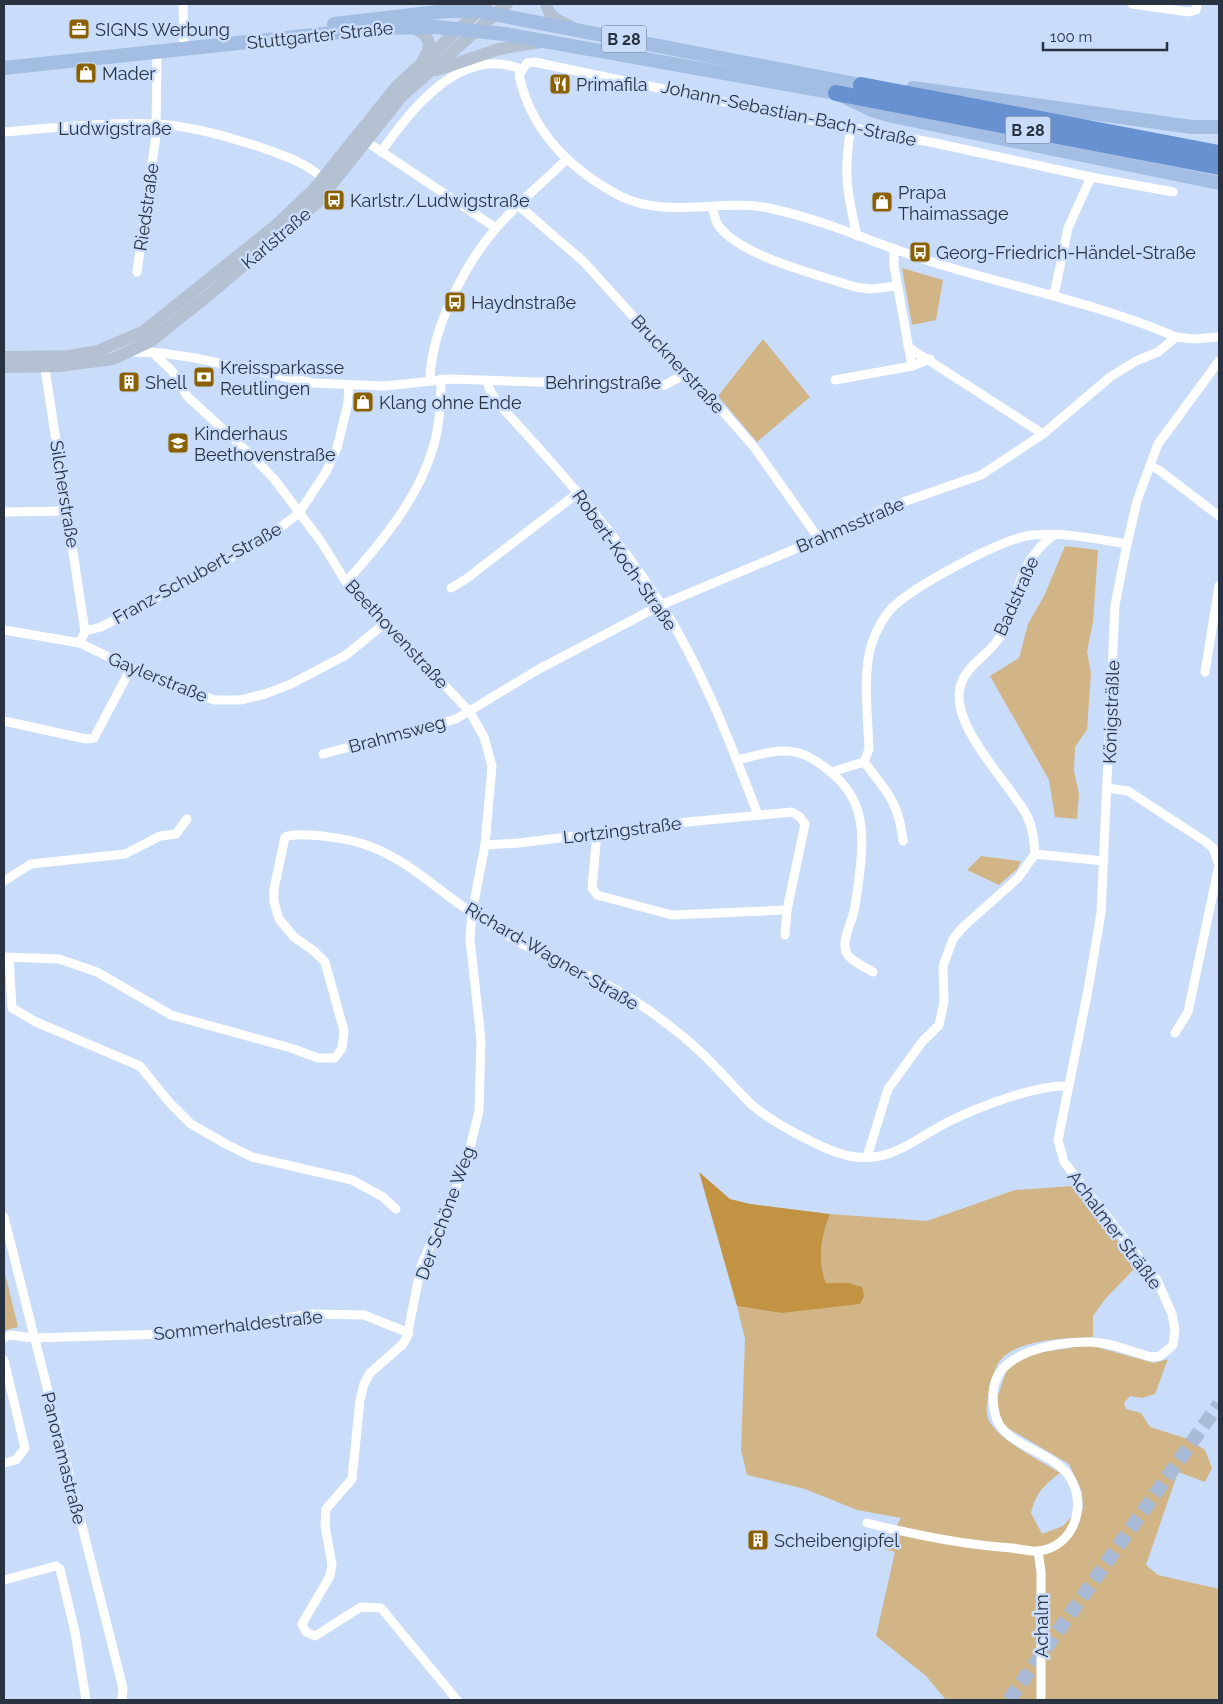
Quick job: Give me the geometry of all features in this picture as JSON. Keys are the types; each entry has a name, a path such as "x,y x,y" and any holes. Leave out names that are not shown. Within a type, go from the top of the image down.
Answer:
{"highway":[{"name":"B 28","path":"861,85 1219,152"},
{"name":"B 28","path":"836,93 1219,167"}],"main road":[{"name":"Karlstraße","path":"423,69 479,16 507,4"},
{"path":"546,4 548,12 558,21 580,29"},
{"name":"Stuttgarter Straße","path":"4,58 479,16"},
{"name":"B 28","path":"479,16 505,34 836,93"},
{"name":"B 28","path":"458,30 479,16 580,29 861,85"},
{"name":"Stuttgarter Straße","path":"4,68 408,26 442,27 458,30"},
{"path":"408,26 425,35 429,41 429,50 423,69"},
{"name":"Karlstraße","path":"4,367 152,344 362,139 402,96 458,30"},
{"path":"423,69 499,49 547,41"},
{"path":"861,85 903,86 1192,127 1219,127"},
{"path":"836,93 872,110 892,116 1219,183"},
{"name":"Karlstraße","path":"4,357 43,361 113,359 152,344 309,211 330,189 362,139"}],"street":[{"path":"183,4 184,42"},
{"path":"1132,4 1189,12 1196,10 1197,4"},
{"name":"Riedstraße","path":"137,272 157,124 157,52"},
{"name":"Johann-Sebastian-Bach-Straße","path":"381,152 406,117 434,88 466,70 490,64 509,64 521,69 527,63 534,62 851,128 935,143 1091,177 1174,192"},
{"path":"521,69 519,76 521,84 533,113 546,137 566,160 621,196 641,203 688,208 735,205 771,208 894,250 1054,295 1176,337 1194,339 1219,337"},
{"name":"Ludwigstraße","path":"4,132 75,126 157,124 208,132 286,156 323,178 330,189"},
{"path":"851,128 845,161 848,198 857,236"},
{"path":"362,139 496,228"},
{"path":"430,380 430,358 436,337 470,265 496,228 566,160"},
{"path":"1054,295 1068,228 1091,177"},
{"name":"Brucknerstraße","path":"518,205 584,262 685,374 721,409 754,447 819,539"},
{"path":"712,207 717,225 742,246 757,253 855,287 870,289 897,286"},
{"path":"894,250 897,286 912,366"},
{"name":"Brahmsstraße","path":"470,712 539,669 661,605 819,539 886,508 981,475 1043,434 1110,377 1136,361 1158,352 1176,337"},
{"name":"Beethovenstraße","path":"152,344 172,371 180,388 203,413 253,457 275,480 322,543 346,582 408,644 470,712 484,736 492,766 485,845 472,914"},
{"name":"Behringstraße","path":"152,344 314,383 349,385 385,386 441,379 647,386 665,385 685,374"},
{"path":"908,346 1043,434"},
{"path":"835,380 912,366 930,359"},
{"name":"Silcherstraße","path":"43,361 68,511 85,631"},
{"name":"Königsträßle","path":"1068,1086 1088,990 1101,913 1115,605 1127,544 1137,501 1162,438 1219,361"},
{"path":"346,582 388,530 424,470 438,431 441,379"},
{"name":"Robert-Koch-Straße","path":"487,380 496,401 579,492 661,605 712,699 758,814"},
{"name":"Franz-Schubert-Straße","path":"85,631 100,627 192,580 271,535 299,513 326,472 337,448 348,403 349,385"},
{"path":"1150,466 1159,470 1219,516"},
{"path":"451,588 466,579 579,492"},
{"path":"4,512 68,511"},
{"path":"864,762 869,749 867,663 872,643 886,616 895,605 913,592 991,548 1016,538 1054,535 1086,537 1127,544"},
{"name":"Badstraße","path":"1036,854 1033,831 1026,813 991,765 966,722 959,699 960,687 965,674 988,652 1000,636 1027,566 1036,551 1054,535"},
{"path":"1205,672 1219,586"},
{"name":"Gaylerstraße","path":"4,630 80,643 131,668 214,700 240,700 265,694 291,684 346,655 385,623"},
{"path":"80,643 85,631"},
{"path":"4,721 86,739 94,738 131,668"},
{"name":"Brahmsweg","path":"323,754 456,718 470,712"},
{"path":"737,760 780,750 798,752 831,772 850,793 858,808 863,838 856,905 845,943 846,951 849,956 873,972"},
{"path":"831,772 864,762"},
{"path":"864,762 889,793 898,808 903,841"},
{"path":"1108,788 1128,791 1206,842 1213,848 1219,865 1188,1012 1176,1033"},
{"name":"Lortzingstraße","path":"485,845 519,843 598,832 792,812 800,817 805,824 787,910"},
{"path":"4,881 31,864 125,854 160,836 176,834 187,819"},
{"path":"598,832 592,884 592,891 597,895 672,915 787,910 785,935"},
{"name":"Richard-Wagner-Straße","path":"6,958 59,959 97,972 171,1015 292,1048 318,1058 334,1058 342,1048 344,1032 325,962 314,951 294,937 279,918 274,902 274,889 284,840 290,836 331,837 371,846 419,871 472,914 540,954 624,994 678,1032 752,1105 807,1139 848,1155 867,1157 894,1152 917,1142 947,1122 1009,1098 1055,1086 1068,1086"},
{"path":"867,1157 888,1089 922,1042 939,1025 944,1002 943,966 953,939 963,927 1018,878 1036,854 1104,861"},
{"name":"Der Schöne Weg","path":"457,1700 381,1608 361,1607 315,1636 306,1632 302,1624 330,1576 332,1565 325,1525 326,1509 352,1479 360,1400 364,1384 370,1373 403,1344 409,1333 421,1266 466,1164 479,1110 481,1040 470,939 472,914"},
{"path":"6,958 12,1008 36,1022 140,1066 169,1102 191,1124 252,1158 352,1180 383,1197 396,1209"},
{"name":"Achalmer Sträßle","path":"1038,1551 1063,1539 1072,1528 1079,1507 1077,1492 1072,1480 1062,1467 1014,1437 1000,1425 994,1412 995,1382 1005,1366 1017,1357 1062,1344 1091,1342 1152,1357 1160,1356 1173,1345 1175,1330 1172,1314 1156,1280 1061,1156 1058,1140 1068,1086"},
{"name":"Panoramastraße","path":"4,1216 33,1338 123,1688 122,1700"},
{"name":"Sommerhaldestraße","path":"4,1338 10,1335 33,1338 166,1334 216,1330 309,1314 364,1315 409,1333"},
{"path":"4,1360 25,1448 16,1460 4,1463"},
{"path":"868,1523 942,1540 1038,1551"},
{"name":"Achalm","path":"1038,1551 1042,1700"},
{"path":"4,1580 56,1566 62,1572 86,1700"}],"shaded area":[{"path":"902,268 943,280 936,320 912,325"},
{"path":"763,339 810,397 757,442 718,396"},
{"path":"1065,546 1098,550 1093,622 1087,651 1091,674 1087,730 1075,747 1074,771 1079,794 1077,819 1055,817 1049,780 990,676 1019,658 1028,624 1045,594"},
{"path":"981,856 1021,861 1017,869 999,885 967,870"},
{"path":"699,1172 730,1199 750,1204 830,1214 821,1248 823,1274 826,1283 847,1283 862,1287 864,1296 860,1304 781,1313 737,1306"},
{"path":"1072,1186 1138,1265 1106,1298 1093,1316 1093,1337 1042,1341 1029,1344 1007,1354 999,1362 993,1376 987,1400 987,1417 997,1431 1005,1438 1060,1473 1041,1490 1033,1506 1031,1513 1042,1534 1063,1526 1073,1515 1080,1519 1083,1507 1082,1492 1069,1464 1001,1424 997,1411 997,1398 1007,1369 1018,1360 1036,1353 1089,1345 1154,1363 1168,1359 1155,1394 1142,1398 1130,1396 1124,1403 1126,1409 1141,1413 1150,1427 1188,1439 1205,1450 1212,1468 1205,1482 1178,1472 1146,1565 1158,1575 1219,1589 1219,1700 946,1700 926,1676 876,1636 895,1552 884,1549 901,1518 857,1510 805,1489 747,1475 741,1450 745,1339 737,1306 781,1313 847,1283 826,1283 823,1274 821,1248 830,1214 927,1221 1015,1190"},
{"path":"4,1269 18,1327 6,1330 4,1333"}],"tunnel":[{"path":"1009,1700 1219,1404"}],"place":[{"name":"SIGNS Werbung","path":"79,29"},
{"name":"Mader","path":"86,73"},
{"name":"Primafila","path":"560,84"},
{"name":"Karlstr./Ludwigstraße","path":"334,200"},
{"name":"Prapa Thaimassage","path":"882,202"},
{"name":"Georg-Friedrich-Händel-Straße","path":"920,252"},
{"name":"Haydnstraße","path":"455,302"},
{"name":"Kreissparkasse Reutlingen","path":"204,377"},
{"name":"Shell","path":"129,382"},
{"name":"Klang ohne Ende","path":"363,402"},
{"name":"Kinderhaus Beethovenstraße","path":"178,443"},
{"name":"Scheibengipfel","path":"758,1540"}]}
